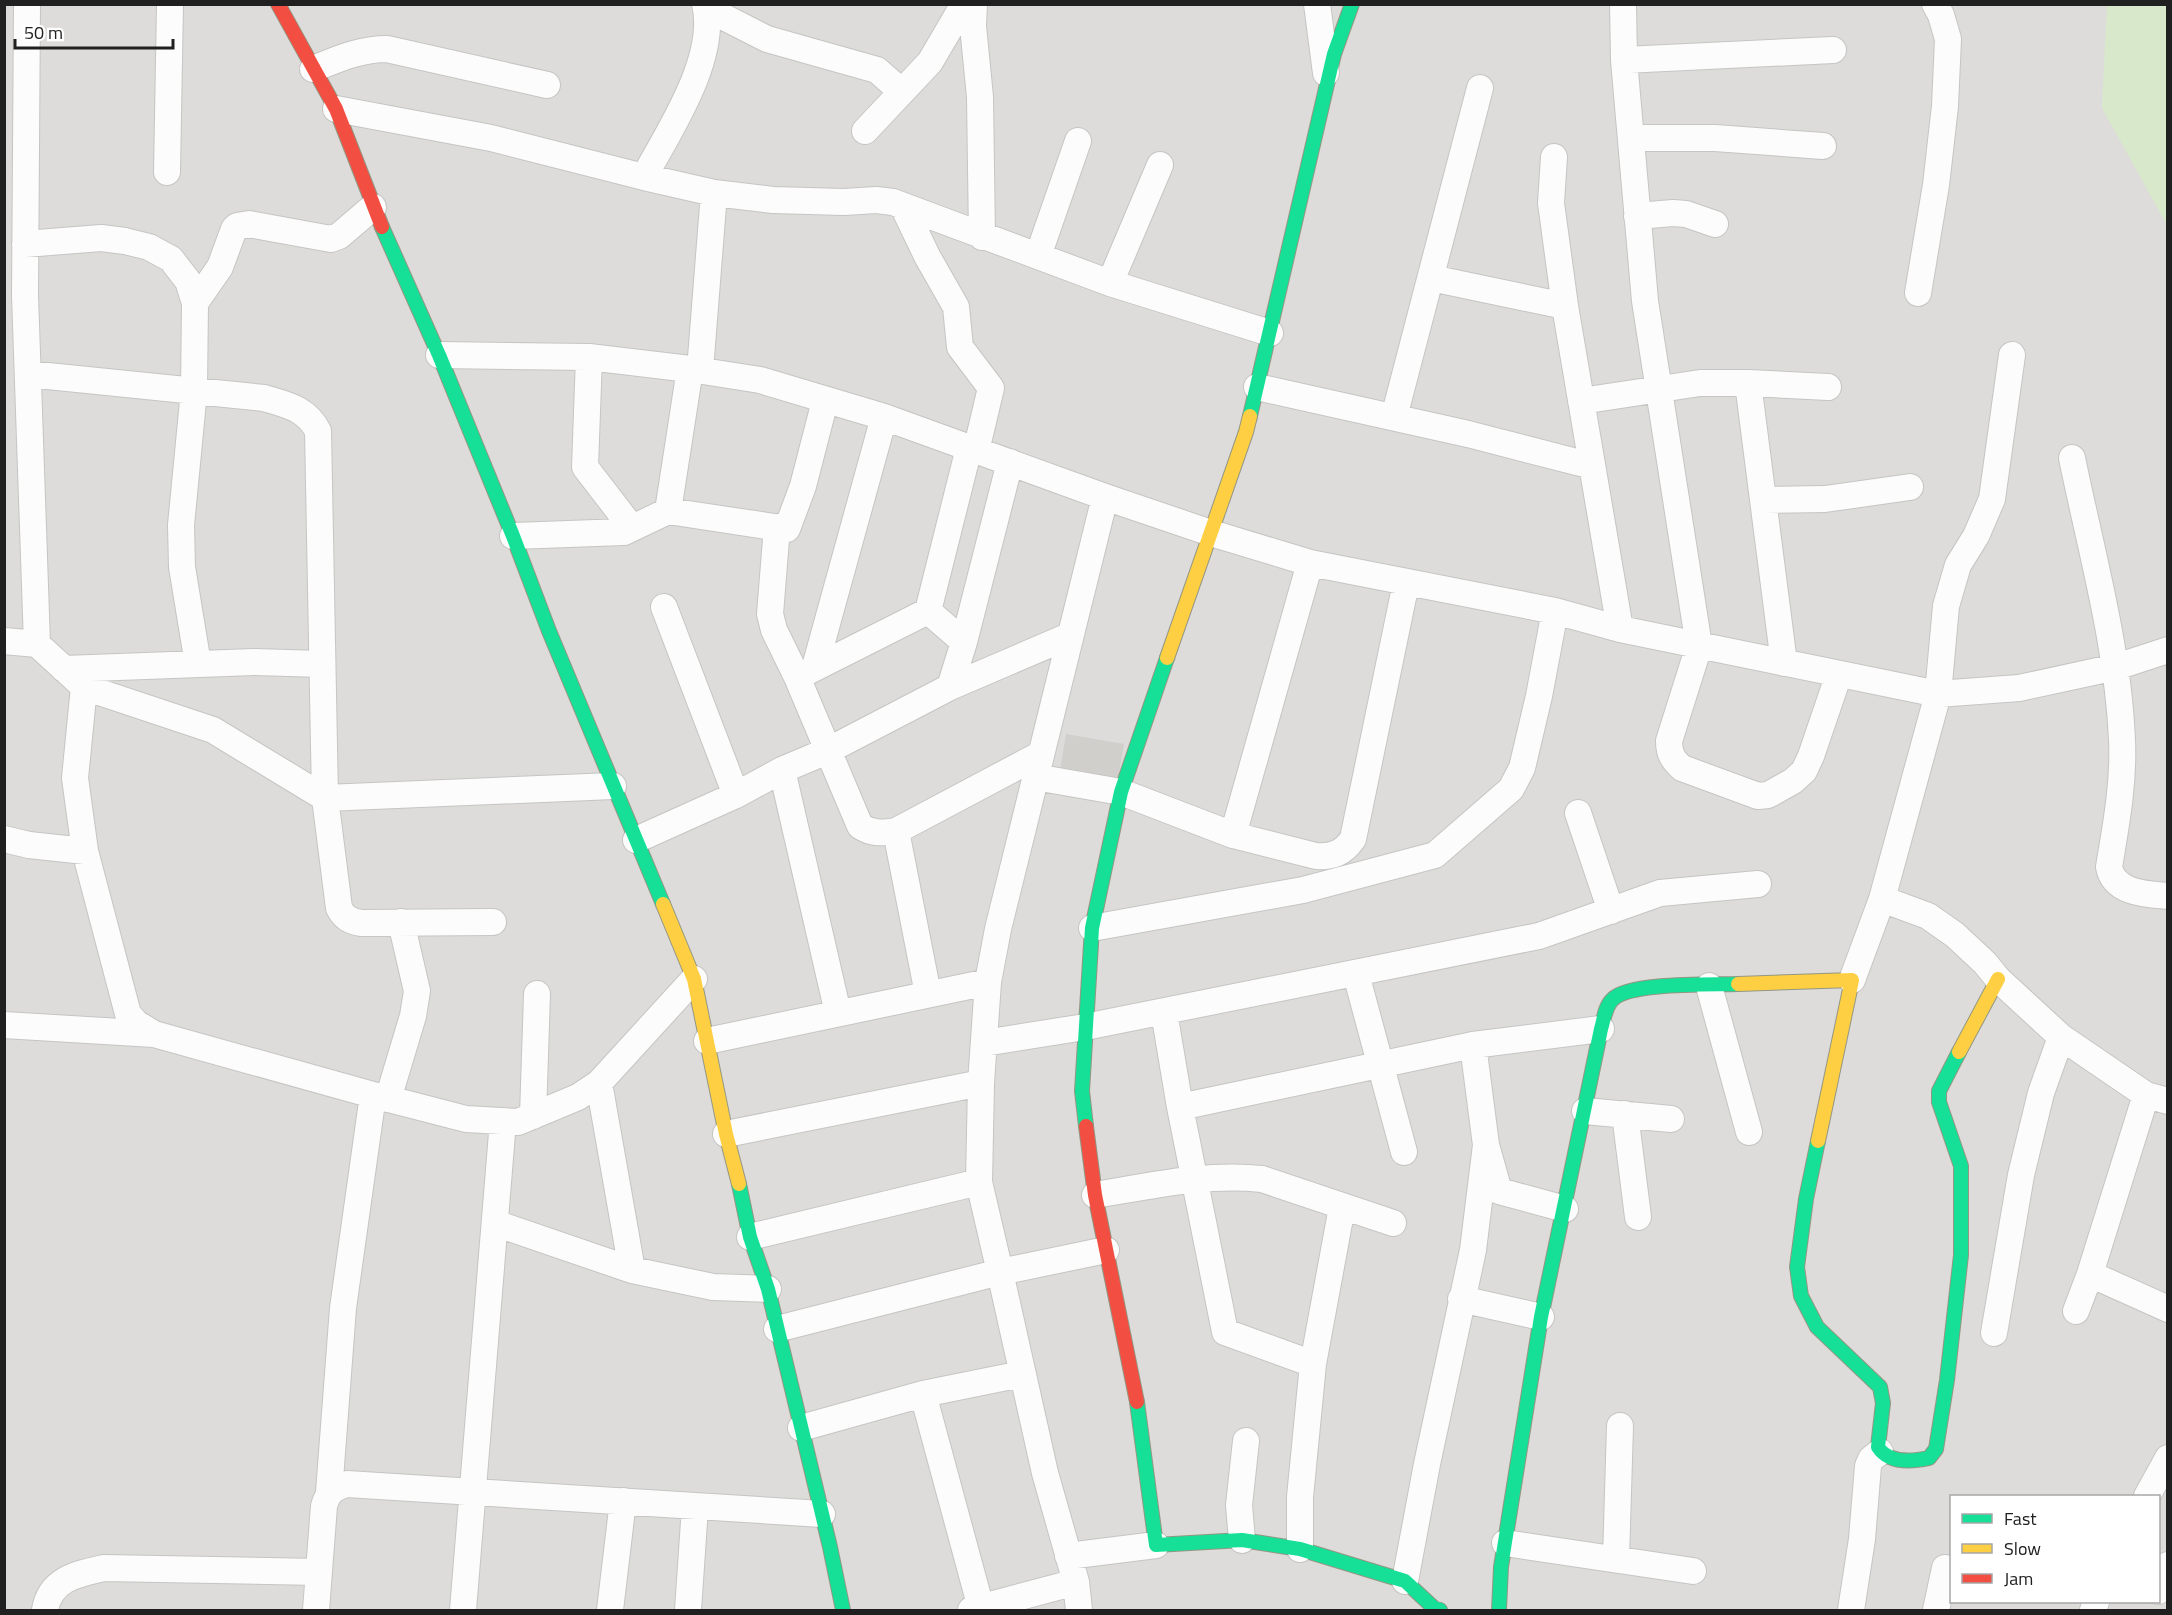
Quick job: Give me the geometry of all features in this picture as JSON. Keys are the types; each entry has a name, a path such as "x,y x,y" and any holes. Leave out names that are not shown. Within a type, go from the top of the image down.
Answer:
{"street":[{"path":"27,4 15,149 25,244 15,295 28,374 37,644"},
{"path":"167,172 170,4"},
{"path":"278,4 336,109 373,207 438,355 513,536 549,631 694,979 750,1238 768,1288 843,1611"},
{"path":"865,131 930,62 964,4"},
{"path":"974,4 973,26 980,97 982,237"},
{"path":"1317,4 1328,85"},
{"path":"1156,1545 1139,1414 1095,1195 1082,1091 1092,928 1121,792 1246,432 1335,54 1352,4"},
{"path":"1623,4 1624,60 1645,301 1699,646 1668,741 1669,752 1673,760 1682,768 1758,796 1768,795 1793,781 1804,771 1839,674"},
{"path":"1918,293 1936,185 1945,105 1948,39 1935,4"},
{"path":"706,6 767,39 877,70 902,92"},
{"path":"644,177 680,111 702,61 707,36 706,6"},
{"path":"313,69 351,54 370,49 387,49 547,85"},
{"path":"1624,60 1833,50"},
{"path":"1394,417 1480,88"},
{"path":"336,109 491,138 714,193 773,200 844,202 876,200 903,206 1110,283 1270,333"},
{"path":"1631,138 1714,138 1823,146"},
{"path":"1038,256 1078,141"},
{"path":"1554,157 1551,203 1565,306 1620,629"},
{"path":"1110,283 1160,165"},
{"path":"668,511 695,369 714,193"},
{"path":"806,672 928,611 991,388 960,347 956,307 927,256 903,206"},
{"path":"195,303 220,267 237,226 249,224 331,239 339,236 373,207"},
{"path":"1637,216 1686,214 1715,224"},
{"path":"25,244 101,238 149,247 171,259 188,281 195,303 194,391 181,525 182,567 198,664"},
{"path":"1431,278 1565,306"},
{"path":"438,355 589,357 695,369 760,380 884,417 1105,497 1310,563 1555,611 1620,629 1938,694 2019,688 2116,667 2168,650"},
{"path":"1998,979 1939,1090 1939,1102 1961,1166 1961,1255 1947,1380 1936,1449 1929,1458 1923,1460 1890,1459 1880,1452 1878,1447 1882,1402 1880,1387 1817,1327 1801,1296 1797,1267 1806,1199 1852,980 1882,899 1938,694 1946,606 1958,565 1976,536 1992,499 2012,355"},
{"path":"589,357 585,467 632,528"},
{"path":"28,374 264,398 295,408 311,419 318,431 325,798 339,908 343,916 350,921 361,923 492,922"},
{"path":"1581,401 1700,383 1828,387"},
{"path":"1748,383 1784,663"},
{"path":"1257,387 1394,417 1592,466"},
{"path":"513,536 624,532 668,511 787,529 803,486 825,401"},
{"path":"806,672 884,417"},
{"path":"2072,458 2116,667 2122,742 2121,788 2109,867 2114,882 2122,887 2143,894 2168,896"},
{"path":"950,687 964,642 1010,462"},
{"path":"1764,500 1825,499 1910,487"},
{"path":"1079,1611 1076,1582 1045,1473 979,1182 981,1083 988,982 998,928 1105,497"},
{"path":"777,527 770,614 774,630 806,672 827,751 860,826 868,831 879,833 896,831 1038,766 1121,792 1233,835 1316,856 1329,857 1345,850 1353,839 1406,583"},
{"path":"1233,835 1310,563"},
{"path":"664,607 736,795"},
{"path":"928,611 964,642"},
{"path":"1092,928 1303,890 1435,855 1511,789 1522,768 1539,696 1555,611"},
{"path":"636,840 827,751 950,687 1069,636"},
{"path":"4,641 37,644 84,687 213,730 325,798 613,786"},
{"path":"64,669 254,662 322,664"},
{"path":"84,687 75,778 85,851 128,1014 136,1023 154,1034"},
{"path":"782,770 838,1013"},
{"path":"1578,813 1611,910"},
{"path":"896,831 928,994"},
{"path":"4,839 29,845 85,851"},
{"path":"984,1043 1164,1012 1539,936 1660,893 1758,884"},
{"path":"1882,899 1928,916 1955,935 1985,963 1998,979 2061,1037 2157,1098 2076,1311"},
{"path":"316,1611 324,1506 329,1492 343,1308 381,1097 413,1016 417,991 401,922"},
{"path":"1356,974 1404,1152"},
{"path":"4,1025 154,1034 466,1119 518,1122 578,1097 599,1083 694,979"},
{"path":"1499,1611 1500,1567 1541,1317 1601,1029 1611,998 1620,992 1636,988 1852,980"},
{"path":"707,1041 988,982"},
{"path":"1709,986 1749,1132"},
{"path":"533,1116 537,994"},
{"path":"1164,1012 1180,1107 1225,1332 1313,1364"},
{"path":"1180,1107 1473,1045 1601,1029"},
{"path":"1994,1333 2021,1174 2041,1093 2061,1037"},
{"path":"1473,1045 1486,1145 1499,1191 1565,1209"},
{"path":"599,1083 632,1270"},
{"path":"726,1134 981,1083"},
{"path":"1585,1111 1671,1119"},
{"path":"1625,1114 1638,1217"},
{"path":"463,1611 503,1121"},
{"path":"1405,1581 1461,1299 1473,1250 1486,1145"},
{"path":"1095,1195 1194,1179 1242,1177 1262,1179 1393,1223"},
{"path":"750,1238 979,1182"},
{"path":"1300,1549 1300,1497 1313,1364 1342,1207"},
{"path":"495,1223 632,1270 713,1287 768,1288"},
{"path":"777,1329 1000,1272 1106,1250"},
{"path":"2090,1274 2168,1309"},
{"path":"1461,1299 1541,1317"},
{"path":"801,1428 923,1394 1022,1374"},
{"path":"923,1394 976,1609 1076,1582"},
{"path":"1616,1559 1620,1426"},
{"path":"1242,1540 1239,1505 1246,1441"},
{"path":"1851,1611 1862,1539 1868,1466 1871,1459 1880,1452"},
{"path":"2148,1495 2168,1458"},
{"path":"329,1492 335,1487 347,1484 472,1490 822,1514"},
{"path":"610,1611 623,1501"},
{"path":"688,1611 695,1507"},
{"path":"1068,1556 1156,1545 1242,1540 1300,1549 1405,1581 1440,1611"},
{"path":"1504,1543 1693,1570"},
{"path":"2160,1586 2168,1565"},
{"path":"45,1611 47,1599 59,1583 75,1575 104,1568 319,1572"},
{"path":"1936,1611 1945,1568"}],"shaded area":[{"path":"5,5 2167,5 2167,1610 5,1610"}],"green space":[{"path":"2107,5 2167,5 2167,225 2102,108"}],"building":[{"path":"1066,734 1124,744 1118,780 1060,771"}],"traffic: fast":[{"path":"1250,416 1334,54 1352,4"},
{"path":"382,227 439,355 549,631 663,904"},
{"path":"1086,1126 1082,1091 1092,928 1121,792 1167,658"},
{"path":"1499,1610 1501,1567 1541,1317 1606,1009 1613,999 1636,990 1653,987 1738,984"},
{"path":"1818,1141 1806,1199 1797,1267 1801,1296 1817,1327 1880,1387 1883,1403 1878,1447 1894,1459 1908,1461 1929,1458 1936,1449 1947,1380 1961,1255 1961,1166 1939,1102 1939,1091 1959,1052"},
{"path":"739,1184 750,1237 768,1289 843,1610"},
{"path":"1137,1402 1156,1545 1242,1540 1300,1549 1405,1581 1434,1608 1440,1610"}],"traffic: slow":[{"path":"1167,658 1250,416"},
{"path":"663,904 694,979 726,1134 739,1184"},
{"path":"1959,1052 1998,979"},
{"path":"1738,984 1852,980 1818,1141"}],"traffic: jam":[{"path":"278,4 336,109 382,227"},
{"path":"1086,1126 1095,1195 1137,1402"}]}
